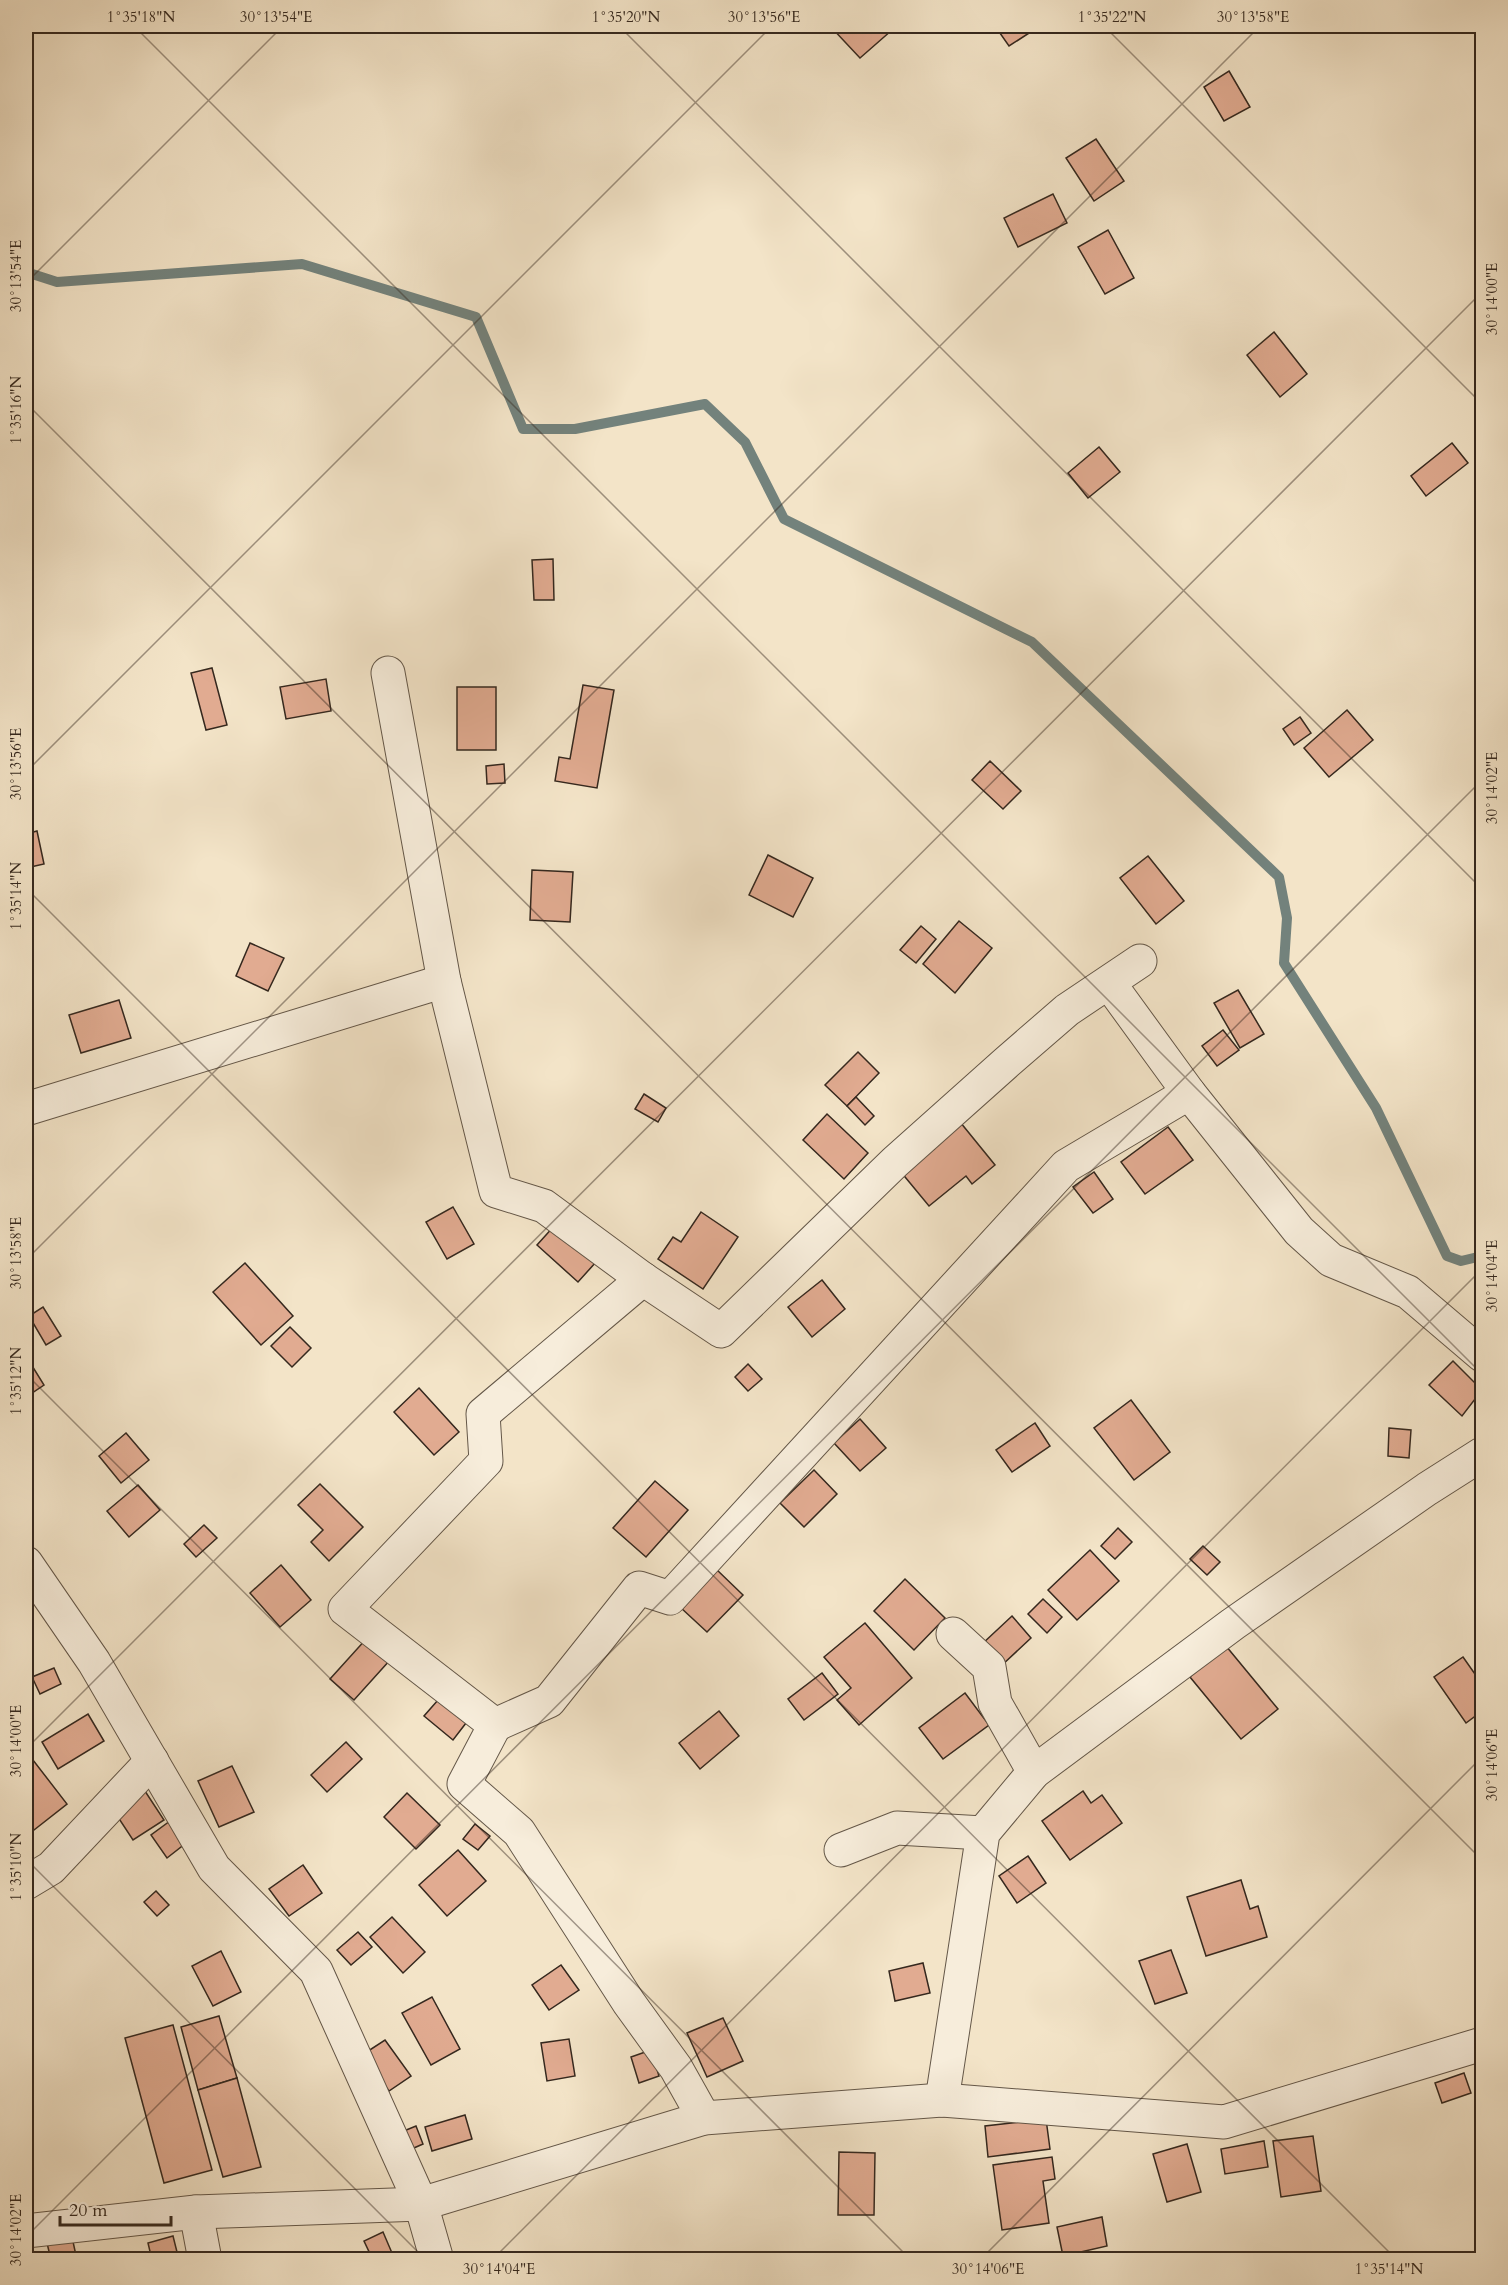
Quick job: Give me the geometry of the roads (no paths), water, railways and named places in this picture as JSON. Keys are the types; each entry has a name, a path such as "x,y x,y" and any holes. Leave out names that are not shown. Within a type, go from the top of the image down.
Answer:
{"street":[{"path":"388,673 444,981 496,1191 544,1206 643,1279 721,1331 894,1162 1067,1010 1140,961"},
{"path":"26,1109 444,981"},
{"path":"1109,983 1189,1093 1299,1231 1331,1260 1408,1292 1482,1354"},
{"path":"704,2118 676,2068 628,2003 519,1832 464,1784 495,1725 549,1701 639,1588 670,1598 1066,1166 1189,1093"},
{"path":"495,1725 345,1609 486,1461 483,1414 643,1279"},
{"path":"942,2100 983,1833 1035,1773 1233,1624 1427,1489 1482,1454"},
{"path":"26,1563 94,1662 214,1868 316,1971 421,2204 437,2259"},
{"path":"952,1634 989,1667 995,1703 1035,1773"},
{"path":"26,1883 51,1868 152,1761"},
{"path":"842,1850 897,1828 983,1833"},
{"path":"26,2231 196,2212 421,2204 704,2118 942,2100 1224,2122 1482,2044"},
{"path":"196,2212 205,2259"}],"waterway":[{"path":"26,272 57,282 302,264 476,317 523,429 575,429 705,404 745,442 784,519 1032,642 1279,877 1287,918 1284,963 1376,1108 1447,1256 1461,1261 1482,1256"}]}
